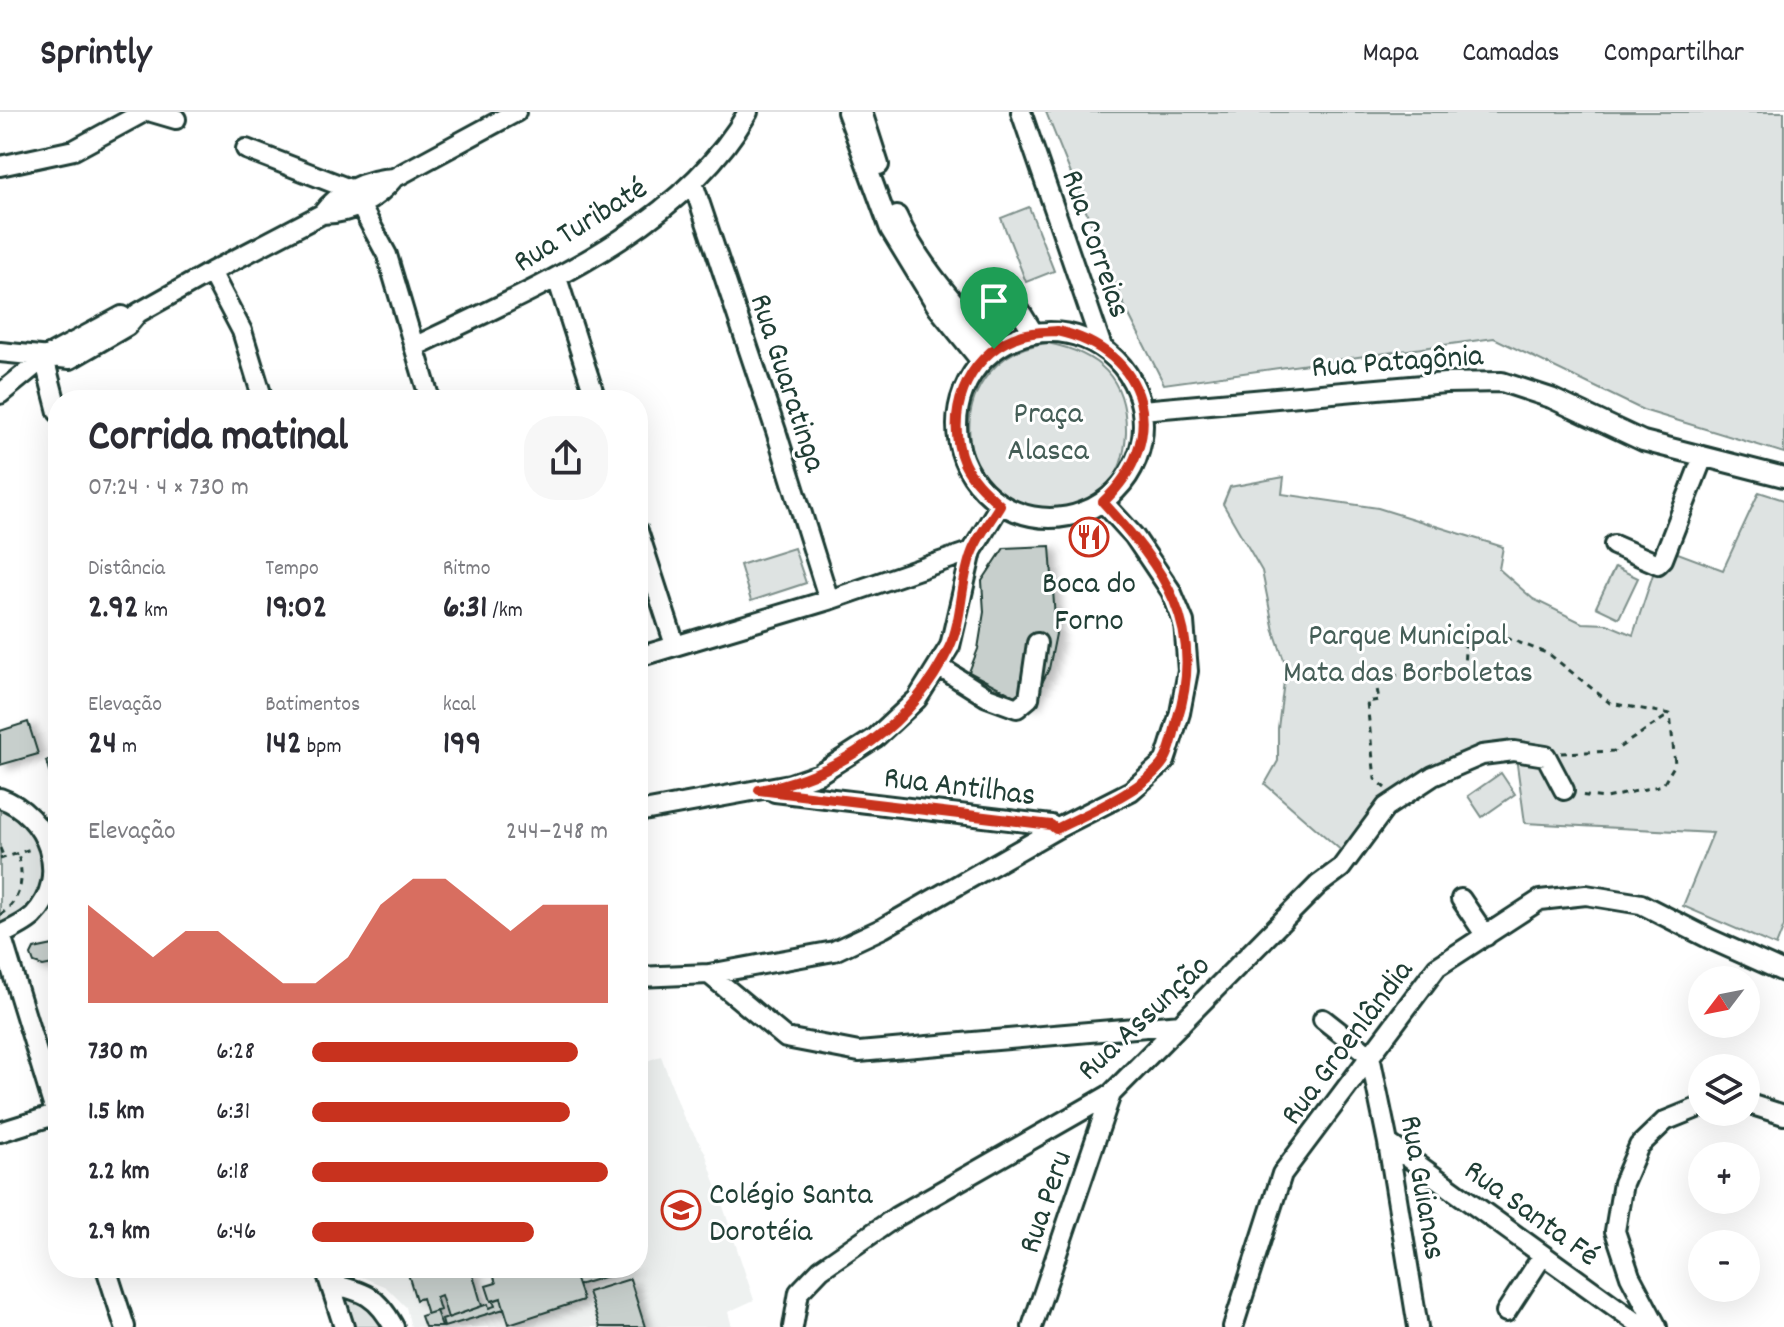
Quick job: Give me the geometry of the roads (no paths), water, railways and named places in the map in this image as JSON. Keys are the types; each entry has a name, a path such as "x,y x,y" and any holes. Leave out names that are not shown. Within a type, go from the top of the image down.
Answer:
{"street":[{"path":"0,166 74,150 144,112"},
{"path":"152,112 176,119"},
{"path":"246,149 356,197 382,192 394,178 516,112"},
{"name":"Rua Turibaté","path":"414,347 557,278 626,236 693,183 748,112"},
{"path":"847,112 890,229 903,253 938,308 988,355"},
{"path":"862,112 887,192 901,224 988,355"},
{"name":"Rua Correias","path":"1021,112 1102,347"},
{"name":"Rua Guaratinga","path":"693,183 829,600"},
{"path":"0,352 70,359 127,326 138,313 211,272 322,214 340,214 356,197"},
{"path":"356,197 387,255 427,390"},
{"path":"211,272 242,331 260,390"},
{"path":"557,278 593,390"},
{"path":"1002,282 1033,332"},
{"path":"1057,331 1081,336 1102,347 1121,364 1135,386 1142,410 1143,436 1136,462 1122,484 1103,502 1087,511 1052,519 1034,517 1000,505 979,487 964,464 957,437 957,410 965,383 988,355 1013,338 1033,332 1057,331"},
{"path":"0,394 44,358"},
{"path":"44,358 52,390"},
{"name":"Rua Patagônia","path":"1142,410 1445,383 1502,382 1551,398 1643,441 1784,477"},
{"path":"1614,545 1658,564 1663,559 1703,457"},
{"path":"648,977 709,974 834,951 883,928 1056,829 1131,791 1165,761 1180,713 1188,671 1184,622 1171,591 1134,536 1103,502"},
{"path":"648,810 790,784 819,774 875,738 917,699 950,646 972,551 1000,505"},
{"path":"648,654 829,600 972,551"},
{"path":"648,562 675,645"},
{"path":"938,666 987,697 1022,707 1029,698 1037,643"},
{"name":"Rua Assunção","path":"793,1327 799,1292 821,1269 847,1249 896,1217 1111,1094 1318,885 1341,868 1386,807 1398,798 1472,757 1514,751 1546,756 1571,793"},
{"name":"Rua Antilhas","path":"759,790 1051,825 1056,829"},
{"path":"0,798 27,813 48,836"},
{"path":"48,890 45,900 33,915 0,935 48,1087"},
{"name":"Rua Groenlândia","path":"1233,1327 1282,1174 1437,967 1540,900 1586,895 1641,904 1784,972"},
{"path":"1461,899 1486,936"},
{"path":"709,974 786,1038 859,1052 1181,1024"},
{"path":"1323,1019 1370,1056"},
{"name":"Rua Guianas","path":"1370,1056 1388,1143 1418,1327"},
{"name":"Rua Peru","path":"1032,1327 1111,1094"},
{"path":"1760,1107 1784,1115"},
{"path":"1657,1327 1630,1276 1615,1231 1623,1183 1639,1146 1665,1121 1688,1112"},
{"path":"0,1132 48,1119"},
{"name":"Rua Santa Fé","path":"1388,1143 1643,1327"},
{"path":"1506,1312 1543,1255"},
{"path":"109,1278 125,1327"},
{"path":"329,1278 344,1327"},
{"path":"332,1278 366,1293 383,1307 394,1327"}],"place":[{"name":"Boca do Forno","path":"1089,537"},
{"name":"Colégio Santa Dorotéia","path":"681,1210"}],"park label":[{"name":"Praça Alasca","path":"1048,430"},
{"name":"Parque Municipal Mata das Borboletas","path":"1408,652"}]}
